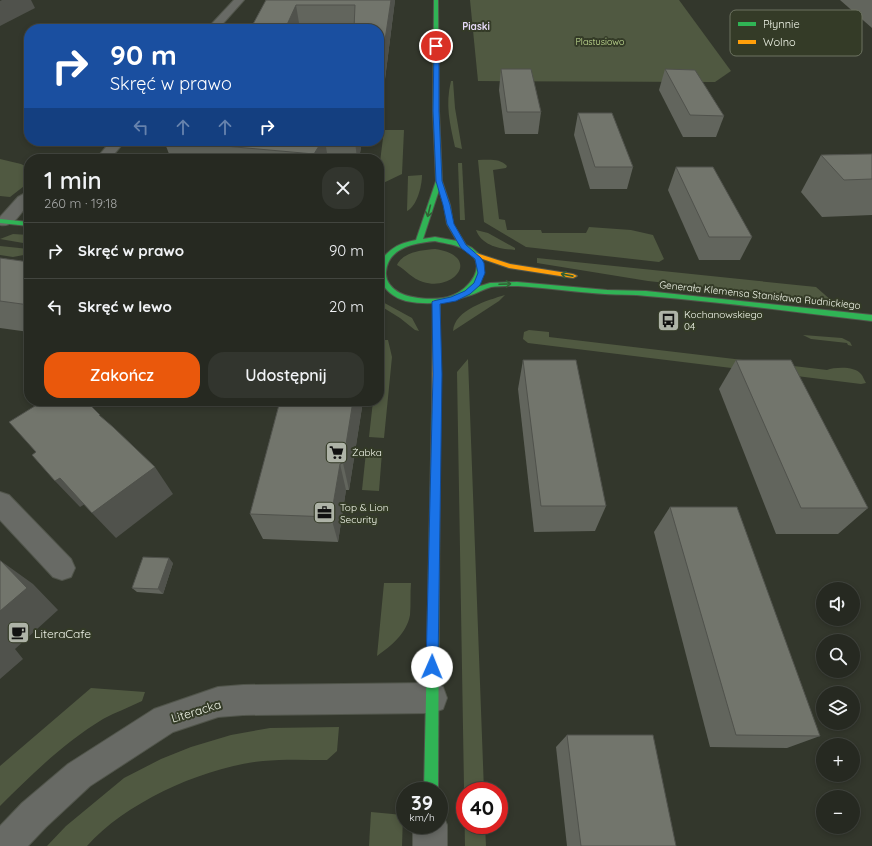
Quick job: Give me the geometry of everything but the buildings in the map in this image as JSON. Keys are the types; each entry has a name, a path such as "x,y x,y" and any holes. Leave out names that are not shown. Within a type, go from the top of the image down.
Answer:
{"street":[{"path":"217,24 239,0"},
{"path":"384,282 389,289 402,297 418,302 436,302 453,299 468,293 477,284 481,273 480,263 473,254 463,246 450,224 447,205 439,181 436,111 436,0"},
{"path":"107,154 114,146"},
{"path":"419,240 439,181"},
{"path":"2,221 24,199"},
{"path":"2,221 24,223"},
{"path":"384,259 393,250 400,246 419,240 442,240 463,246"},
{"path":"386,247 400,246"},
{"path":"473,254 499,264 582,278"},
{"name":"Generała Klemensa Stanisława Rudnickiego","path":"604,282 646,293"},
{"name":"Generała Klemensa Stanisława Rudnickiego","path":"468,293 490,286 517,284 607,292 646,293 872,318"},
{"path":"431,782 437,374 436,302"},
{"path":"0,503 62,568"},
{"name":"Literacka","path":"4,846 34,815 79,775 165,720 189,711 218,702 243,700 432,698"},
{"path":"430,834 430,846"}],"green space":[{"name":"Plastusiowo","path":"470,0 679,0 731,71 715,82 478,81"},
{"path":"451,81 453,81 455,108 462,149 455,147 450,122 448,98"},
{"path":"384,130 404,130 402,174 384,183 384,154 381,154 382,146 384,146"},
{"path":"0,159 24,166 24,186 10,197 0,196"},
{"path":"478,160 497,161 504,163 507,166 506,168 493,170 499,219 505,220 507,230 541,230 542,233 586,233 589,227 631,230 653,235 664,259 659,262 526,247 484,222"},
{"path":"458,163 462,163 465,220 460,220"},
{"path":"422,175 420,190 414,205 407,211 408,176"},
{"path":"476,230 488,233 515,248 515,250 492,246 483,240"},
{"path":"13,234 24,235 24,243 0,239"},
{"path":"0,246 24,248 24,255 13,257 0,255"},
{"path":"435,249 449,253 457,259 460,265 459,272 453,278 445,282 435,284 419,281 397,265 408,254"},
{"path":"537,258 816,287 832,301 648,281 537,263"},
{"path":"505,295 499,301 453,331 459,317 465,312 481,303"},
{"path":"384,303 412,318 419,331 415,330 384,308"},
{"path":"529,330 549,332 549,337 827,370 835,368 850,368 858,371 866,383 861,384 528,343 523,339 524,332"},
{"path":"803,335 842,338 850,342 852,346 848,345 847,343 811,339"},
{"path":"384,340 388,340 392,357 384,438 369,437 372,406 384,406"},
{"path":"468,359 484,782 464,782 457,372"},
{"path":"366,452 382,452 379,491 362,490"},
{"path":"384,583 411,583 410,615 406,628 398,638 377,656"},
{"path":"91,688 145,692 142,701 103,719 62,748 0,806 0,766"},
{"path":"339,727 337,751 327,760 263,761 216,771 168,789 144,801 103,830 87,846 47,846 66,826 124,778 161,759 191,747 231,735 270,728"},
{"path":"371,812 396,814 396,834 402,834 402,846 369,846"},
{"path":"465,834 485,834 486,846 465,846"}],"traffic: fast":[{"path":"436,0 436,111 439,181 447,205 450,224 463,246"},
{"path":"419,240 439,181"},
{"path":"0,221 24,223"},
{"path":"384,282 398,295 418,300 445,300 454,298 464,293 477,279 480,271 480,263 470,249 459,244 435,239"},
{"path":"384,262 393,251 401,247 418,241 435,239"},
{"path":"468,293 490,285 517,284 607,292 646,293 872,318"},
{"path":"431,782 436,410"}],"traffic: slow":[{"path":"473,254 509,266 573,276"},
{"path":"436,302 436,410"}],"place":[{"name":"Kochanowskiego 04","path":"668,320"},
{"name":"Żabka","path":"336,452"},
{"name":"Top & Lion Security","path":"324,513"},
{"name":"LiteraCafe","path":"19,633"}],"district":[{"name":"Piaski","path":"476,26"}],"route":[{"path":"432,667 437,374 436,302 453,299 468,293 477,284 481,273 478,258 463,246 450,224 447,205 439,181 436,111 436,46"}]}
